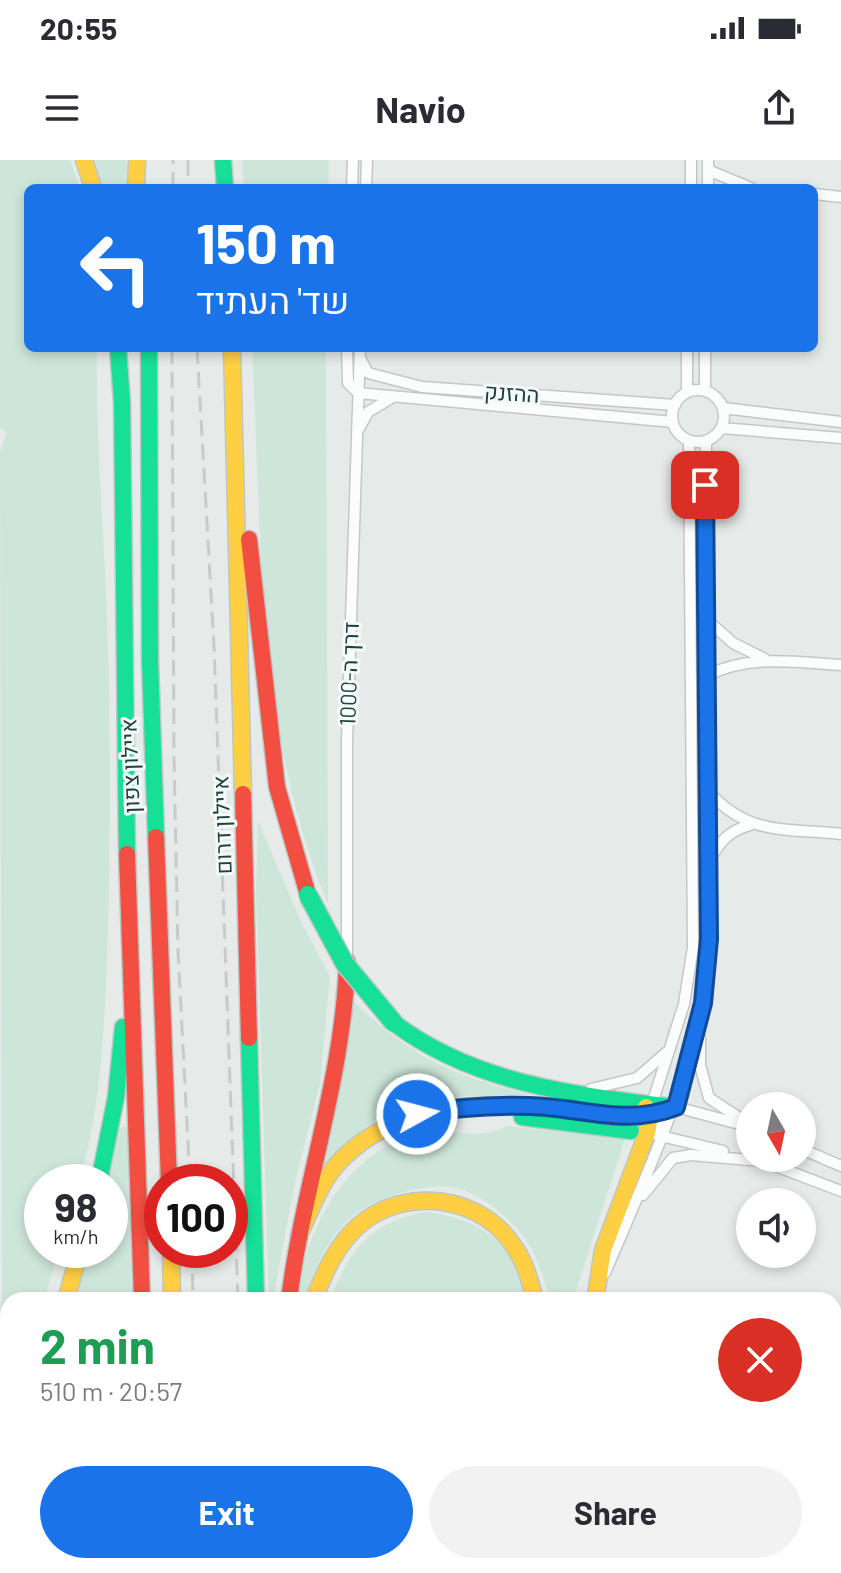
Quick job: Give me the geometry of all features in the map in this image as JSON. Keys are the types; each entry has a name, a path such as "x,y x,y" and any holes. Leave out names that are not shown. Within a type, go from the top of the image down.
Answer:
{"main road":[{"path":"84,160 92,184"},
{"path":"136,184 137,160"},
{"path":"148,160 148,184"},
{"path":"223,160 225,184"},
{"path":"103,1164 116,1097 124,1018 126,833 122,402 118,352"},
{"path":"122,402 125,352"},
{"name":"איילון צפון","path":"149,352 150,661 168,1164"},
{"name":"איילון דרום","path":"232,352 256,1292"},
{"path":"235,421 277,787 308,895 328,938 366,992 394,1023 419,1044 454,1061 568,1091 652,1118"},
{"path":"126,833 142,1292"},
{"path":"290,1292 299,1235 343,1037 347,955"},
{"path":"299,1235 333,1170 366,1139 417,1114 455,1109 652,1118 676,1107"},
{"path":"596,1292 603,1250 652,1118"},
{"path":"318,1292 332,1259 367,1219 399,1204 432,1200 475,1211 511,1237 526,1262 533,1292"},
{"path":"68,1292 75,1268"},
{"path":"171,1268 172,1292"}],"street":[{"path":"352,184 353,160"},
{"path":"366,184 367,160"},
{"path":"691,160 691,184"},
{"path":"708,165 736,184"},
{"path":"818,194 841,197"},
{"name":"דרך ה-1000","path":"347,352 348,383 358,393"},
{"path":"687,352 687,392 675,405 673,422 679,434 689,441 706,441 721,428 723,408 716,397 705,391 687,392"},
{"path":"705,352 705,391"},
{"name":"דרך ה-1000","path":"347,955 347,740 360,353"},
{"name":"ההזנק","path":"360,353 368,373 422,387 675,405"},
{"name":"ההזנק","path":"358,393 673,422"},
{"path":"356,433 368,412 395,396"},
{"path":"723,408 841,422"},
{"path":"721,428 841,438"},
{"path":"597,1292 632,1209 652,1118 684,1004 693,947 689,441"},
{"path":"676,1107 699,1022 708,972 706,441"},
{"path":"706,619 733,643 765,659"},
{"path":"706,676 723,667 765,659 841,665"},
{"path":"707,791 729,812 750,825"},
{"path":"708,862 722,839 735,829 750,825 841,834"},
{"path":"699,1022 700,1065 705,1090 719,1106 736,1117"},
{"path":"568,1091 605,1088 637,1078 652,1068 671,1047"},
{"path":"652,1118 676,1107 736,1122"},
{"path":"652,1118 736,1151"},
{"path":"632,1209 673,1158 691,1155 736,1158"},
{"path":"816,1155 841,1166"},
{"path":"790,1172 841,1191"}],"green space":[{"path":"0,160 70,160 79,184 24,184 24,352 97,352 108,661 108,930 98,1089 84,1164 24,1164 24,1268 54,1268 46,1292 2,1292 0,451 7,432 0,428"},
{"path":"92,160 126,160 127,184 99,184"},
{"path":"242,160 329,160 328,184 244,184"},
{"path":"252,352 326,352 328,904 304,838 287,770 266,630"},
{"path":"258,821 299,917 330,977 320,1084 295,1182 274,1292 269,1292 256,893"},
{"path":"353,1001 395,1037 434,1062 477,1080 530,1095 464,1097 410,1105 386,1115 363,1130 340,1152 318,1181"},
{"path":"127,1126 132,1292 76,1292 82,1268 128,1268 128,1164 110,1164 119,1128"},
{"path":"508,1126 625,1139 576,1292 547,1292 534,1253 523,1236 490,1204 457,1188 430,1187 384,1199 348,1220 327,1247 309,1292 299,1292 310,1245 320,1220 334,1195 372,1156 396,1141 422,1132 490,1132"},
{"path":"428,1212 446,1215 479,1228 506,1250 515,1264 523,1292 333,1292 345,1266 365,1240 377,1230 408,1216"}],"railway":[{"path":"173,160 173,184"},
{"path":"188,160 188,184"},
{"path":"172,352 178,951 189,1164"},
{"path":"197,352 214,646 238,1292"},
{"path":"192,1268 193,1292"}],"traffic: fast":[{"path":"223,160 225,184"},
{"path":"118,352 122,402 127,854"},
{"path":"149,352 150,661 156,837"},
{"path":"308,895 345,964 394,1023"},
{"path":"394,1023 425,1044 492,1073 563,1091 673,1107"},
{"path":"103,1164 116,1097 123,1027"},
{"path":"249,1038 256,1292"},
{"path":"522,1117 631,1131"}],"traffic: slow":[{"path":"84,160 92,184"},
{"path":"136,184 137,160"},
{"path":"232,352 243,794"},
{"path":"299,1235 322,1186 341,1160 363,1141 413,1117 440,1110 498,1105 630,1114 676,1107"},
{"path":"596,1292 603,1250 647,1133 650,1117 646,1107"},
{"path":"317,1292 343,1242 358,1226 377,1213 420,1201 463,1207 483,1216 501,1230 522,1260 533,1292"},
{"path":"68,1292 75,1268"},
{"path":"171,1268 172,1292"}],"traffic: jam":[{"path":"249,539 277,787 308,895"},
{"path":"243,794 249,1038"},
{"path":"156,837 168,1164"},
{"path":"127,854 142,1292"},
{"path":"290,1292 339,1047 347,961"}],"route":[{"path":"417,1114 529,1106 632,1119 650,1117 676,1107 689,1067 708,972 705,485"}]}
